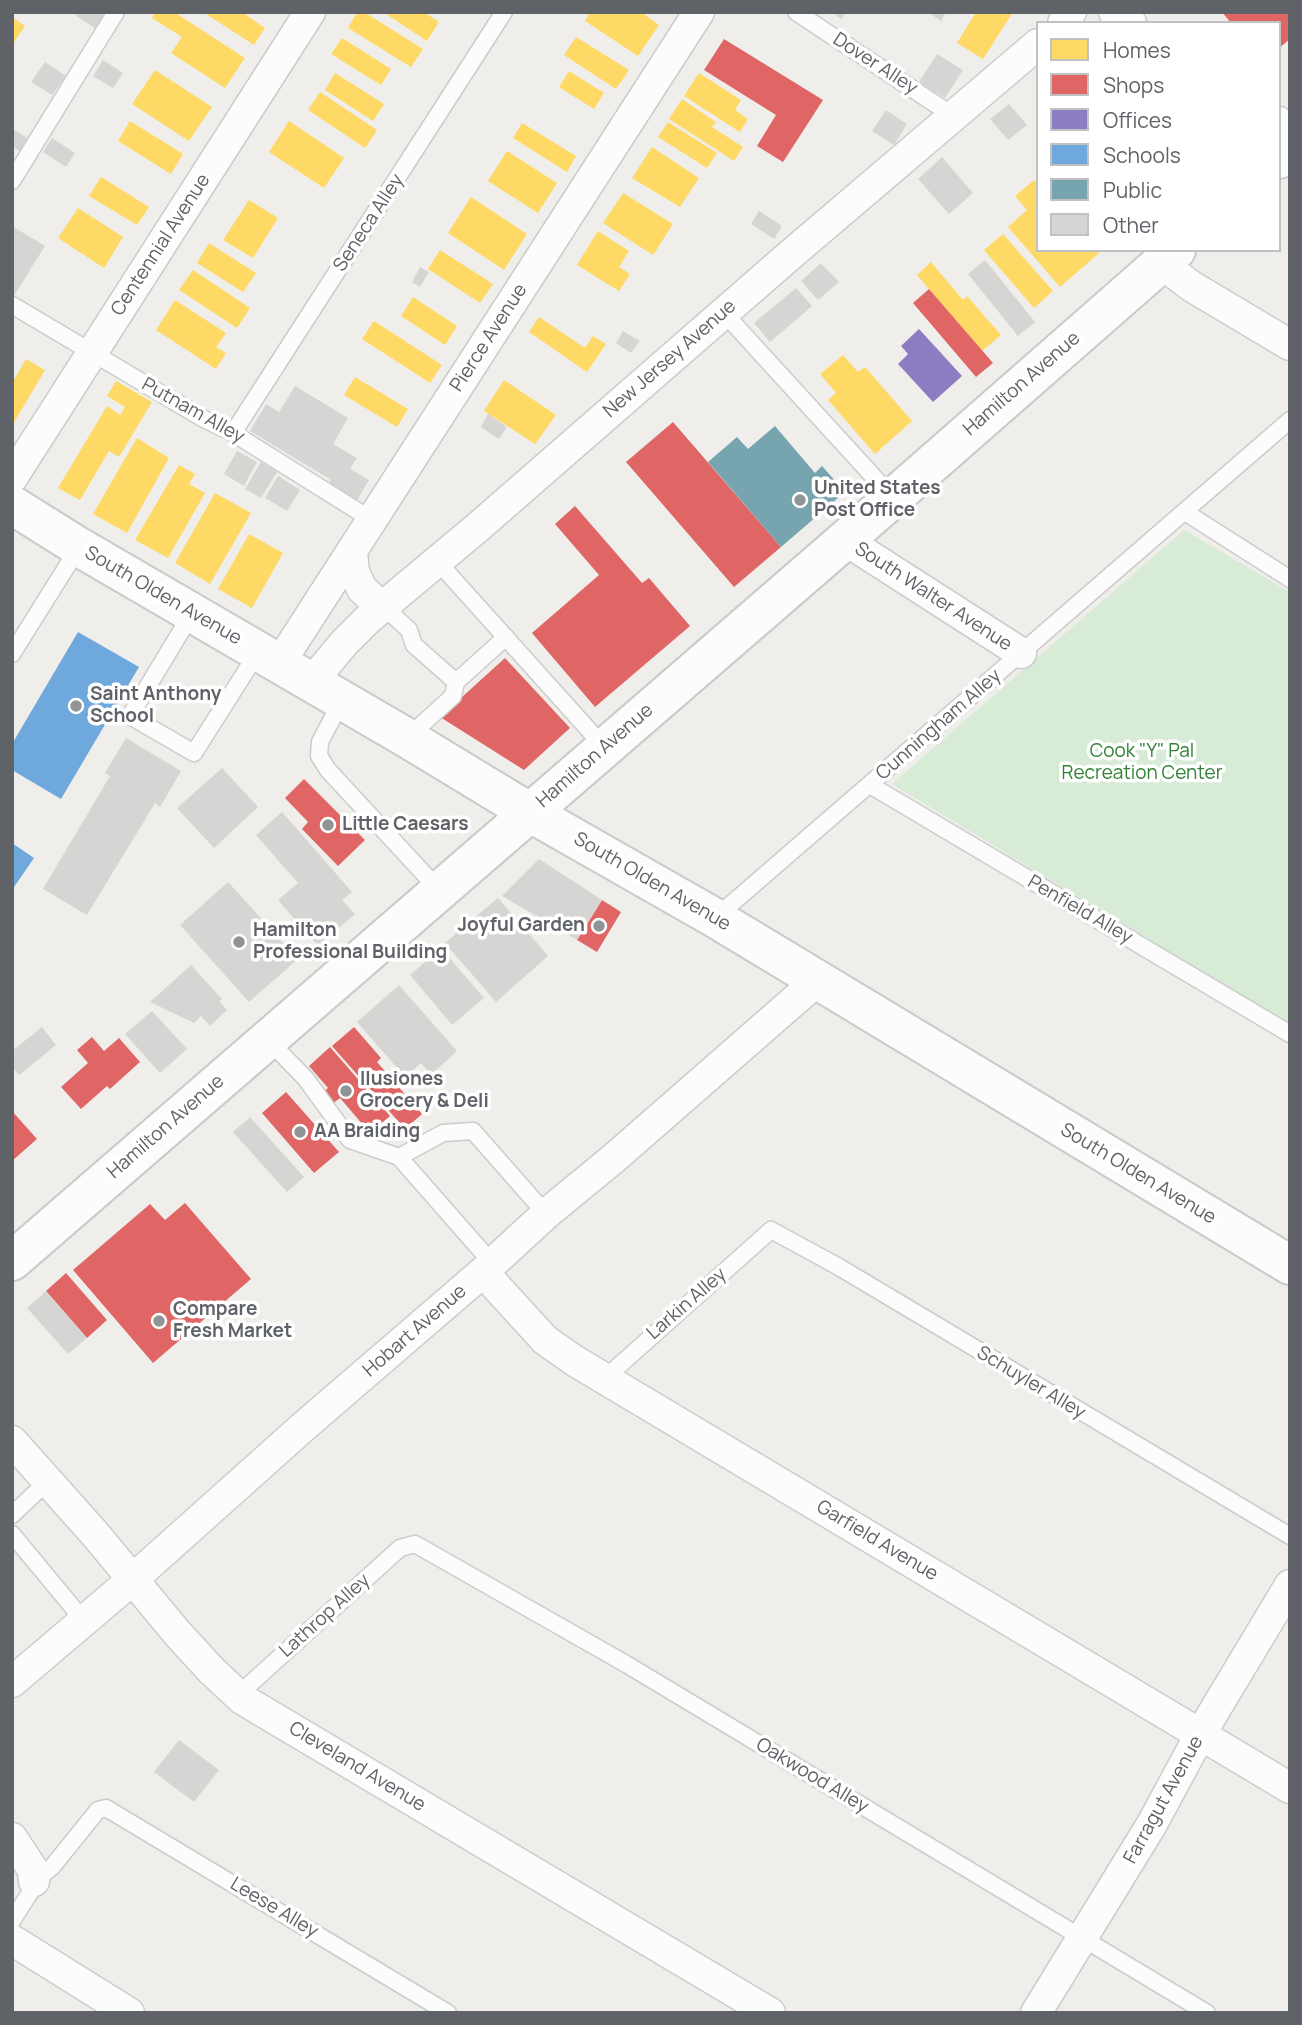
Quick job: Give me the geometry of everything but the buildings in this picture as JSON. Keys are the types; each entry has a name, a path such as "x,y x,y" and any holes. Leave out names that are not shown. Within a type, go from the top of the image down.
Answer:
{"main road":[{"name":"Hamilton Avenue","path":"12,1260 1169,257"},
{"name":"South Olden Avenue","path":"12,505 79,547 818,980 1290,1265"}],"street":[{"name":"Centennial Avenue","path":"12,478 310,12"},
{"name":"Pierce Avenue","path":"268,658 352,552 699,12"},
{"name":"New Jersey Avenue","path":"328,692 320,672 344,643 1036,46"},
{"path":"1169,257 1191,286 1290,345"},
{"name":"South Walter Avenue","path":"845,540 1021,653"},
{"path":"352,552 354,572 362,589 376,602 386,605"},
{"name":"Hobart Avenue","path":"12,1682 132,1580 545,1214 613,1159 818,980"},
{"name":"Garfield Avenue","path":"487,1268 545,1340 604,1378 1290,1788"},
{"name":"Cleveland Avenue","path":"12,1441 178,1634 238,1695 770,2013"},
{"name":"Farragut Avenue","path":"1036,2013 1152,1824 1201,1734 1290,1585"},
{"path":"12,1838 33,1870 34,1881"},
{"path":"12,1940 128,2013"}],"lane":[{"path":"12,181 116,12"},
{"name":"Seneca Alley","path":"233,433 504,12"},
{"name":"Dover Alley","path":"796,12 955,117"},
{"name":"Putnam Alley","path":"12,305 204,419 233,433 372,520"},
{"path":"724,313 892,497"},
{"name":"Cunningham Alley","path":"715,919 1290,420"},
{"path":"1185,512 1290,579"},
{"path":"12,654 79,547"},
{"path":"438,562 605,748"},
{"path":"386,605 409,630 414,645 456,682"},
{"path":"192,613 130,716 194,753 268,658"},
{"path":"407,738 453,696 456,682 506,638"},
{"path":"328,692 319,756 328,770 439,890"},
{"name":"Penfield Alley","path":"870,785 1290,1034"},
{"path":"268,1039 306,1079 350,1140 399,1157 487,1268"},
{"path":"399,1157 443,1133 473,1131 545,1214"},
{"name":"Larkin Alley","path":"604,1378 771,1230"},
{"name":"Schuyler Alley","path":"771,1230 839,1267 1290,1536"},
{"path":"12,1515 48,1481"},
{"path":"12,1534 84,1621"},
{"name":"Lathrop Alley","path":"238,1695 400,1548 415,1544"},
{"name":"Oakwood Alley","path":"415,1544 626,1664 1207,2013"},
{"name":"Leese Alley","path":"34,1881 52,1867 98,1810 106,1808 449,2013"},
{"path":"12,1921 32,1891 34,1881"}],"green space":[{"name":"Cook \"Y\" Pal Recreation Center","path":"1184,530 1290,592 1290,1025 892,784"}],"place":[{"name":"United States Post Office","path":"800,500"},
{"name":"Saint Anthony School","path":"76,706"},
{"name":"Little Caesars","path":"328,825"},
{"name":"Joyful Garden","path":"599,926"},
{"name":"Hamilton Professional Building","path":"239,942"},
{"name":"Ilusiones Grocery & Deli","path":"346,1091"},
{"name":"AA Braiding","path":"300,1132"},
{"name":"Compare Fresh Market","path":"159,1321"}]}
